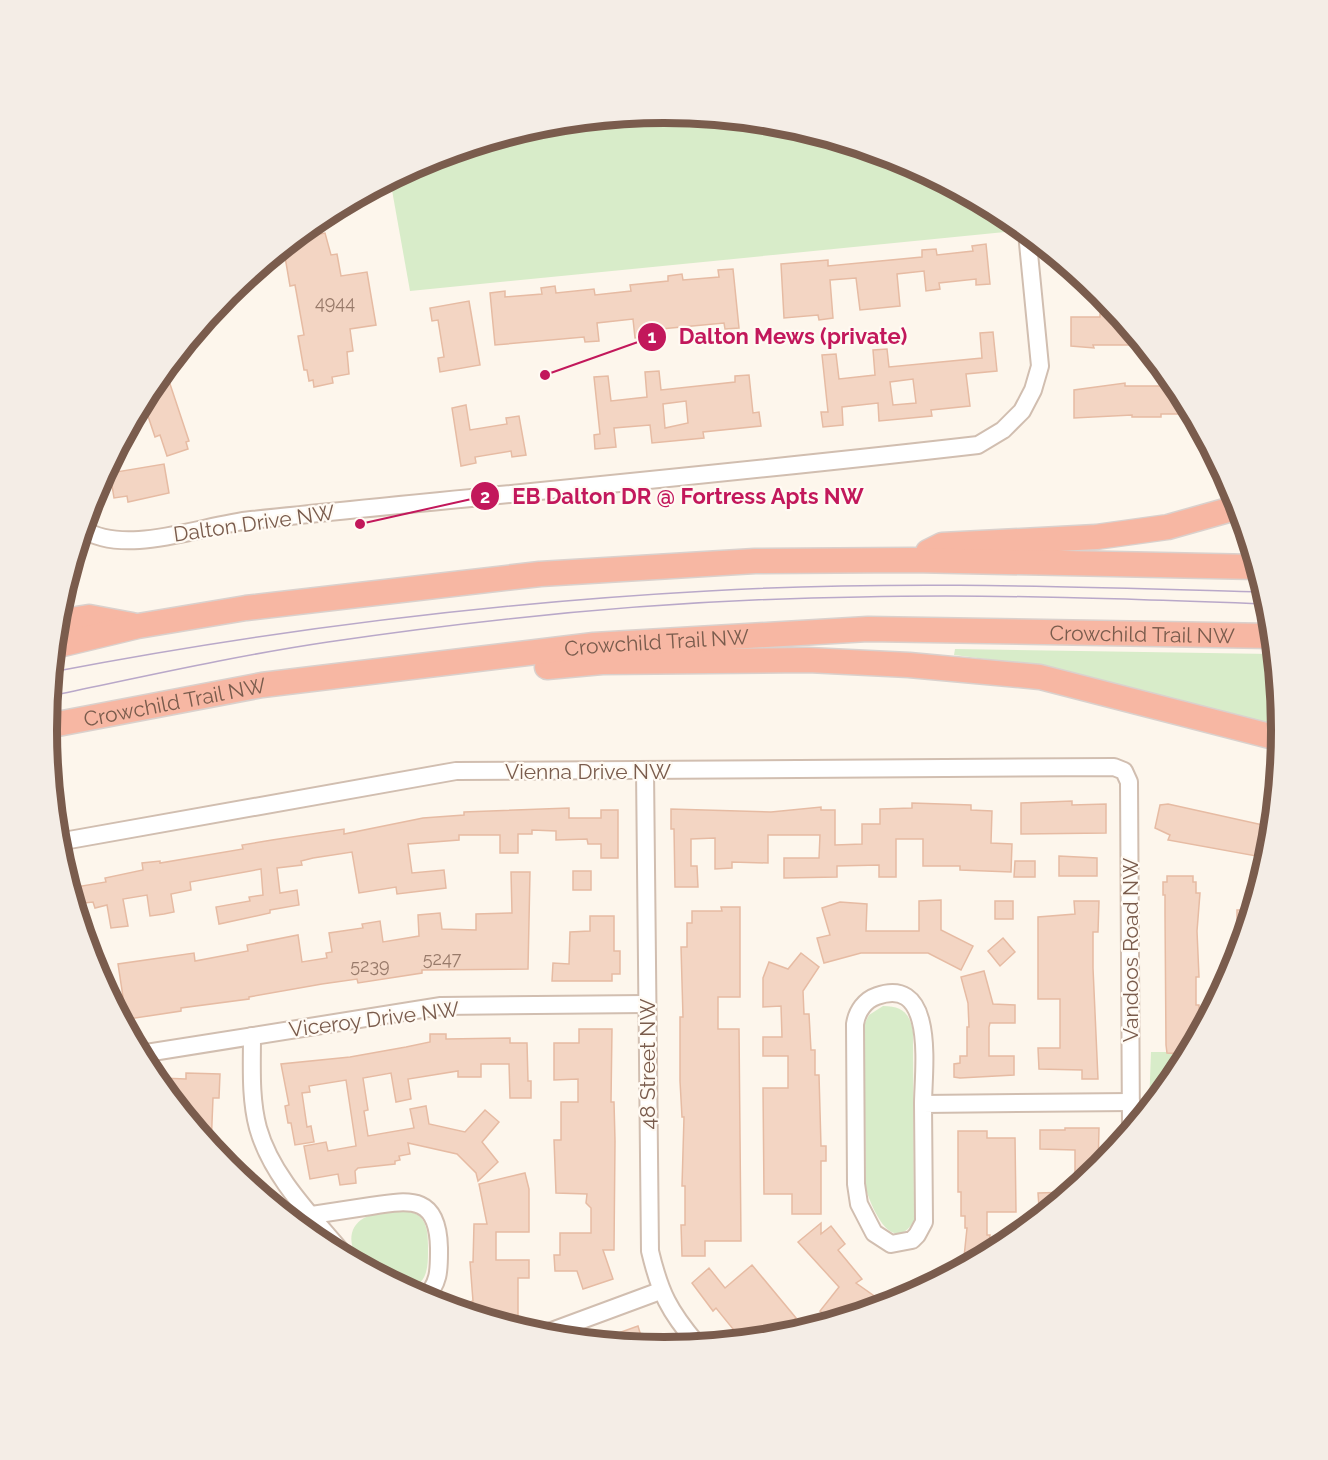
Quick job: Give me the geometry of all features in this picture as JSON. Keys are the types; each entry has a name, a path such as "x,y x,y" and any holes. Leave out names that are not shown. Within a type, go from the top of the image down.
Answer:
{"highway":[{"path":"912,560 942,545 1096,537 1168,527 1229,510"},
{"path":"63,644 138,626 246,608 540,574 755,561 912,560 1248,567"},
{"path":"68,620 89,616 138,626"},
{"name":"Crowchild Trail NW","path":"57,724 262,685 594,645 868,628 1263,636"},
{"path":"473,661 510,669 602,663 808,660 909,665 1040,677 1271,736"}],"street":[{"name":"Dalton Drive NW","path":"90,532 108,539 132,541 234,522 579,489 978,445 1003,430 1022,411 1033,390 1040,366 1028,244"},
{"name":"Vienna Drive NW","path":"68,840 456,771 1114,767 1124,771"},
{"name":"48 Street NW","path":"645,770 650,1251 660,1291 674,1316 691,1336"},
{"name":"Vandoos Road NW","path":"1124,771 1129,782 1131,1117"},
{"path":"888,993 905,997 922,1016 923,1104 924,1222 912,1240 891,1244 879,1238 864,1216 856,1184 855,1024 860,1010 872,998 888,993"},
{"name":"Viceroy Drive NW","path":"150,1052 441,1006 646,1005"},
{"path":"252,1036 253,1099 258,1127 283,1180 329,1237"},
{"path":"923,1104 1131,1102"},
{"path":"312,1215 404,1200 420,1204 433,1216 439,1230 438,1278 431,1291"},
{"path":"561,1328 660,1291"}],"green space":[{"path":"624,124 704,124 743,128 821,144 896,169 968,204 1005,228 1005,232 410,291 392,188 469,155 507,144 585,128"},
{"path":"955,649 1266,654 1271,725 1078,676 995,660 954,655"},
{"path":"883,1006 895,1007 904,1012 910,1020 913,1032 914,1221 906,1230 898,1234 884,1226 866,1189 864,1025 869,1015"},
{"path":"1151,1052 1179,1052 1169,1067 1149,1095"},
{"path":"409,1212 424,1221 428,1239 428,1260 424,1278 418,1284 354,1252 352,1243 353,1229 364,1218 377,1214"}],"building":[{"path":"325,233 331,255 337,254 341,276 367,272 376,325 350,329 353,351 347,352 349,374 332,377 333,383 314,387 313,380 309,381 307,370 304,370 298,336 304,335 295,285 290,286 285,256 312,235"},
{"path":"986,244 990,284 976,285 976,279 939,283 940,289 926,291 924,271 897,274 900,306 860,310 856,278 830,280 833,318 819,320 818,315 784,318 781,264 828,260 828,266 922,257 922,250 936,249 937,255 973,251 972,246"},
{"path":"733,269 739,328 725,329 724,323 650,330 650,336 635,338 633,319 597,323 599,341 585,342 584,337 495,345 490,293 505,291 505,297 542,294 541,288 555,286 556,293 594,289 595,295 631,291 630,285 668,281 668,276 682,274 683,280 719,277 718,270"},
{"path":"469,301 480,365 440,372 438,358 444,357 438,320 432,321 430,308"},
{"path":"1100,314 1105,314 1133,345 1093,345 1094,348 1071,346 1071,317 1100,317"},
{"path":"993,332 997,371 966,374 970,406 931,410 932,416 879,421 878,403 842,407 843,425 823,427 821,412 828,412 822,355 836,354 839,379 875,375 873,350 887,349 889,367 982,358 980,333","holes":["913,379 916,403 893,405 890,382"]},
{"path":"659,371 661,390 735,382 735,376 749,375 753,413 759,412 761,426 703,432 704,438 652,443 650,425 614,428 616,447 595,449 594,435 600,434 594,377 608,376 611,401 647,397 645,372","holes":["686,401 688,423 665,428 663,404"]},
{"path":"168,379 189,441 186,442 188,449 167,456 160,435 155,437 147,412"},
{"path":"1125,383 1125,386 1164,386 1182,414 1161,414 1161,417 1132,417 1132,415 1074,418 1074,390"},
{"path":"466,405 470,430 507,424 506,418 519,416 526,455 512,457 511,451 475,457 476,463 461,466 452,408"},
{"path":"164,464 169,493 128,502 127,496 114,498 111,481 115,472"},
{"path":"1072,801 1072,805 1106,804 1106,833 1021,834 1021,803"},
{"path":"912,803 971,805 971,810 992,811 991,843 1012,844 1011,872 960,870 960,866 923,866 923,839 896,839 896,877 879,877 879,865 837,866 837,877 784,878 784,858 819,858 820,835 768,835 768,863 732,862 732,868 715,869 715,838 691,839 691,866 697,866 698,887 675,887 674,829 671,829 671,809 771,812 821,807 821,810 835,810 835,845 862,844 862,824 880,824 880,809 912,808"},
{"path":"1168,804 1263,825 1257,856 1168,840 1170,835 1155,828 1160,805"},
{"path":"569,808 569,818 601,818 601,810 618,810 618,858 601,858 601,844 588,844 587,839 556,840 556,831 532,830 532,834 518,834 518,853 500,853 500,835 459,835 459,840 408,844 412,873 444,870 446,888 397,894 396,887 359,893 352,852 313,858 301,861 302,865 277,868 280,893 297,890 299,905 270,910 270,913 219,924 216,907 250,901 249,897 263,895 261,869 190,882 191,890 171,894 174,912 150,916 147,895 123,899 128,926 111,928 107,905 95,908 93,902 83,903 78,887 106,882 105,878 143,870 142,863 160,861 160,863 243,849 242,845 344,829 344,834 423,818 464,815 464,812"},
{"path":"1059,856 1097,858 1097,876 1059,876"},
{"path":"1015,861 1035,861 1035,877 1014,877"},
{"path":"573,871 591,871 591,890 573,890"},
{"path":"511,872 530,872 528,969 422,970 422,973 358,983 357,979 322,984 131,1019 120,998 123,997 118,964 194,953 195,961 248,951 247,945 298,935 302,962 327,958 326,953 332,952 329,933 363,928 362,924 380,921 383,942 419,936 418,915 440,913 442,929 476,930 476,914 512,913"},
{"path":"1167,876 1193,876 1193,882 1196,882 1196,893 1200,893 1197,931 1199,977 1196,977 1196,1005 1199,1005 1199,1015 1178,1054 1167,1053 1166,1045 1163,882 1167,882"},
{"path":"941,900 941,930 973,946 961,970 928,953 861,953 824,963 817,938 830,935 822,908 840,902 867,904 866,931 919,931 919,901"},
{"path":"995,901 1013,901 1013,919 995,919"},
{"path":"1074,901 1099,901 1098,932 1093,932 1098,1079 1082,1079 1082,1070 1039,1069 1038,1048 1060,1048 1060,999 1038,999 1038,917 1075,914"},
{"path":"721,907 740,907 740,997 718,997 718,1029 739,1029 741,1241 705,1241 705,1256 682,1256 681,1225 685,1225 685,1186 682,1186 684,1117 682,1117 680,1081 680,1017 683,1017 681,947 687,947 687,923 692,923 692,911 722,911"},
{"path":"1237,910 1243,910 1239,925 1237,930"},
{"path":"590,916 614,916 614,951 620,951 620,974 612,974 612,981 552,981 553,963 569,964 570,932 590,931"},
{"path":"1003,938 1015,952 1000,966 988,951"},
{"path":"801,953 819,967 803,991 804,1014 809,1014 811,1050 815,1050 815,1075 819,1075 821,1146 826,1146 826,1161 821,1161 821,1214 792,1214 792,1194 764,1194 763,1088 788,1088 788,1056 763,1056 763,1037 782,1037 781,1006 763,1007 763,978 769,962 788,969"},
{"path":"984,971 993,1004 1015,1005 1015,1023 990,1023 989,1027 989,1056 1014,1056 1014,1075 954,1077 954,1064 960,1063 960,1056 967,1056 968,1003 961,977"},
{"path":"579,1029 612,1029 611,1102 614,1102 615,1141 614,1250 603,1250 613,1279 583,1289 577,1271 555,1271 554,1255 560,1255 560,1233 591,1233 591,1208 586,1203 587,1194 556,1193 554,1140 561,1140 561,1102 578,1102 578,1079 554,1080 554,1043 579,1043"},
{"path":"430,1034 446,1034 446,1039 510,1038 510,1043 527,1043 531,1098 510,1098 509,1064 481,1064 481,1077 458,1077 458,1071 408,1079 411,1099 396,1102 391,1073 363,1078 368,1110 364,1111 368,1136 414,1128 410,1109 426,1106 429,1124 465,1132 485,1110 499,1122 482,1142 498,1162 478,1181 476,1173 457,1154 408,1143 410,1154 399,1156 400,1160 395,1161 395,1164 358,1168 355,1171 356,1183 340,1185 338,1174 310,1179 304,1146 326,1142 328,1151 356,1146 346,1080 309,1086 310,1092 302,1093 307,1127 311,1126 314,1142 295,1145 285,1106 289,1105 281,1064 350,1057 406,1047 430,1042"},
{"path":"186,1073 220,1074 219,1098 213,1098 212,1134 167,1078 186,1079"},
{"path":"1065,1128 1099,1128 1098,1153 1075,1176 1075,1150 1040,1149 1040,1130 1065,1130"},
{"path":"958,1131 987,1131 987,1138 1015,1138 1016,1212 987,1212 989,1242 964,1258 967,1228 965,1228 965,1216 961,1216 961,1192 958,1192"},
{"path":"525,1173 529,1189 529,1232 496,1232 496,1260 529,1260 529,1278 518,1278 518,1317 465,1304 473,1301 470,1262 473,1262 474,1224 487,1224 479,1184"},
{"path":"1057,1192 1040,1207 1038,1193"},
{"path":"821,1223 821,1234 831,1226 845,1244 838,1250 862,1279 856,1283 877,1298 825,1315 820,1311 839,1287 798,1242"},
{"path":"752,1265 796,1318 789,1323 736,1333 716,1308 713,1311 692,1283 709,1268 725,1288"},
{"path":"638,1326 641,1336 624,1336 613,1335"}],"tram line":[{"path":"60,671 214,644 378,621 626,596 777,588 916,585 1254,592"},
{"path":"58,694 223,660 328,642 461,624 594,610 794,598 912,596 1257,604"}],"place":[{"name":"Dalton Mews (private)","path":"545,375"},
{"name":"EB Dalton DR @ Fortress Apts NW","path":"360,524"}]}
